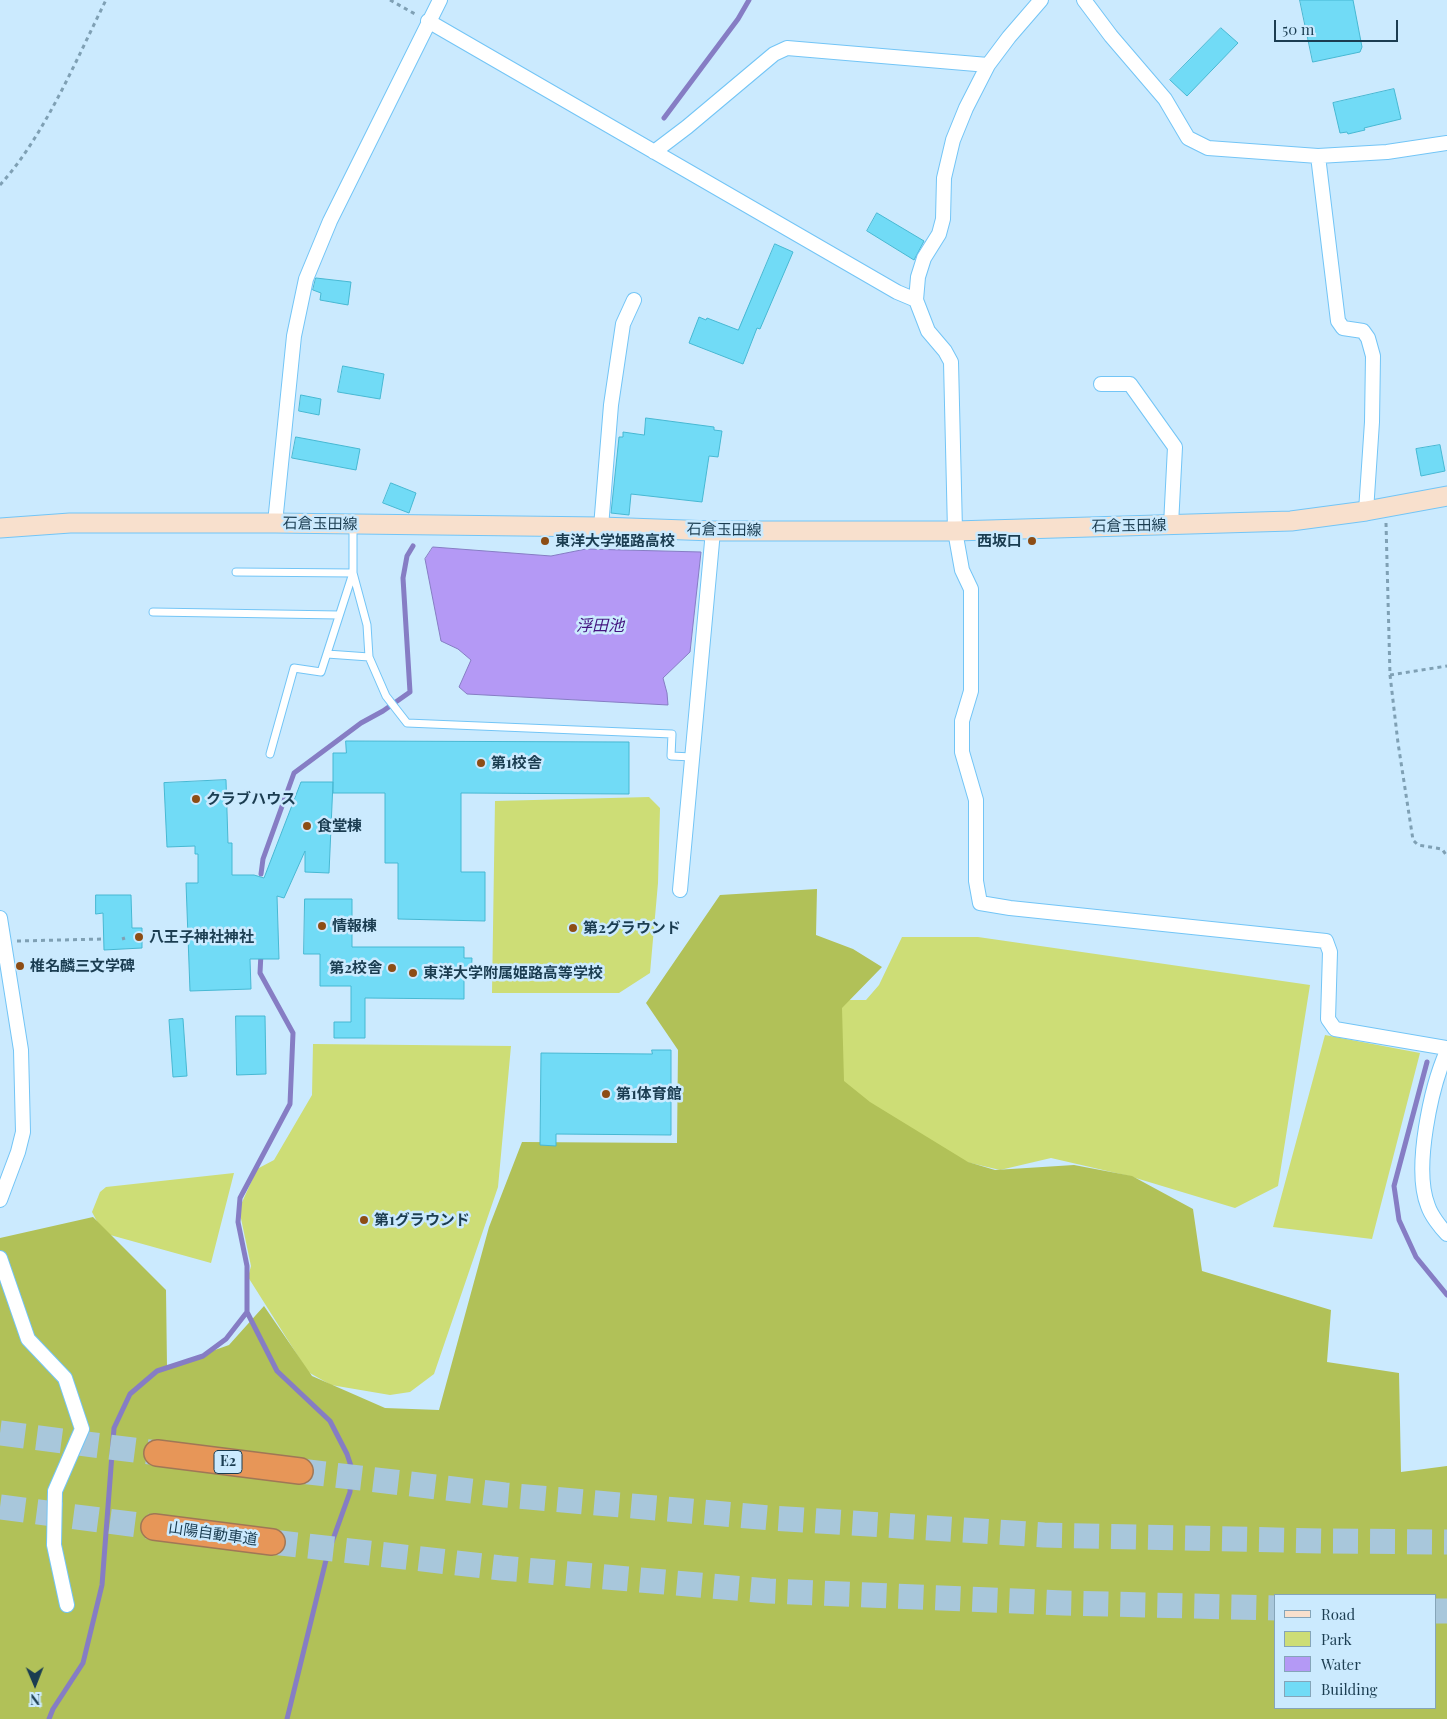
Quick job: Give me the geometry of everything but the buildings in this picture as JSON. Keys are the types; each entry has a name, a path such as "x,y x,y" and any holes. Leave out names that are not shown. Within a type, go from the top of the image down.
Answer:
{"highway":[{"name":"E2","path":"157,1453 300,1471"},
{"name":"山陽自動車道","path":"154,1527 272,1542"}],"main road":[{"name":"石倉玉田線","path":"0,528 70,523 275,523 601,527 713,531 955,531 1292,521 1366,511 1447,496"}],"street":[{"path":"275,523 294,336 306,278 330,221 440,0"},
{"path":"1041,0 1009,36 988,65 966,108 953,140 944,178 943,220 939,234 924,258 918,278 916,300 928,331 945,351 951,362 955,531 962,570 971,589 971,691 962,721 962,752 976,800 976,881 980,903 1019,910 1326,941 1330,952 1328,1019 1335,1030 1447,1050 1432,1094 1424,1142 1422,1182 1428,1206 1447,1234"},
{"path":"1084,0 1111,36 1165,98 1188,138 1208,148 1318,156 1387,152 1447,143"},
{"path":"428,21 897,292 916,300"},
{"path":"654,152 774,54 787,48 988,65"},
{"path":"1318,156 1338,321 1343,328 1363,332 1368,338 1373,356 1372,422 1366,511"},
{"path":"601,527 611,406 624,324 634,300"},
{"path":"1101,384 1130,384 1175,447 1171,525"},
{"path":"680,890 713,531"},
{"path":"0,918 21,1050 22,1132 18,1152 0,1199"},
{"path":"0,1258 28,1338 65,1378 82,1429 55,1491 54,1545 67,1605"}],"lane":[{"path":"353,524 353,573 367,625 369,657 386,696 407,723 672,734 671,756 692,757"},
{"path":"236,572 353,573"},
{"path":"270,754 294,668 321,672 353,573"},
{"path":"153,612 339,615"},
{"path":"327,654 369,657"}],"path":[{"path":"0,185 44,123 106,0"},
{"path":"390,0 428,21"},
{"path":"1386,507 1390,675 1413,840 1418,845 1442,849 1447,856"},
{"path":"1390,675 1447,666"},
{"path":"4,942 104,939"}],"green space":[{"name":"第2グラウンド","path":"649,797 660,808 658,883 650,973 619,993 492,993 495,801"},
{"path":"817,889 816,935 853,949 882,967 842,1008 844,1081 870,1102 968,1162 995,1170 1074,1165 1132,1176 1193,1209 1202,1271 1331,1310 1327,1362 1399,1373 1401,1472 1447,1466 1447,1719 0,1719 0,1238 93,1217 166,1290 167,1367 229,1345 264,1306 312,1376 385,1408 439,1410 489,1227 522,1142 677,1143 678,1050 646,1003 720,895"},
{"path":"902,937 978,937 1310,985 1278,1186 1235,1208 1129,1176 1051,1158 1000,1170 962,1161 843,1090 839,1000 866,1000 879,985"},
{"path":"1325,1035 1420,1053 1372,1239 1273,1227"},
{"name":"第1グラウンド","path":"313,1044 511,1046 498,1187 434,1374 410,1392 390,1395 331,1385 308,1372 248,1277 251,1266 239,1209 257,1169 274,1160 312,1095"},
{"path":"234,1173 211,1263 103,1233 92,1212 100,1192 106,1187"}],"water":[{"name":"浮田池","path":"433,547 551,556 586,549 701,552 690,652 663,678 668,705 467,694 459,687 471,660 458,649 441,641 425,559"}],"waterway":[{"path":"664,118 738,19 749,0"},
{"path":"261,874 263,859 294,773 361,723 383,711 410,692 403,578 407,556 413,546"},
{"path":"261,953 260,973 293,1033 290,1104 240,1198 238,1222 247,1266 247,1312 277,1371 330,1421 351,1466 350,1492 327,1556 287,1719"},
{"path":"1427,1062 1394,1186 1399,1220 1416,1257 1447,1295"},
{"path":"49,1719 53,1709 83,1663 102,1585 114,1428 130,1394 157,1371 203,1356 226,1339 247,1312"}],"tunnel":[{"path":"0,1433 157,1453"},
{"path":"300,1471 505,1495 771,1518 1044,1535 1447,1542"},
{"path":"0,1507 154,1527"},
{"path":"272,1542 501,1568 769,1591 1063,1603 1274,1608"},
{"path":"1437,1611 1447,1611"}],"place":[{"name":"東洋大学姫路高校","path":"545,541"},
{"name":"西坂口","path":"1032,541"},
{"name":"第1校舎","path":"481,763"},
{"name":"クラブハウス","path":"196,799"},
{"name":"食堂棟","path":"307,826"},
{"name":"情報棟","path":"322,926"},
{"name":"第2グラウンド","path":"573,928"},
{"name":"八王子神社神社","path":"139,937"},
{"name":"椎名麟三文学碑","path":"20,966"},
{"name":"第2校舎","path":"392,968"},
{"name":"東洋大学附属姫路高等学校","path":"413,973"},
{"name":"第1体育館","path":"606,1094"},
{"name":"第1グラウンド","path":"364,1220"}]}
